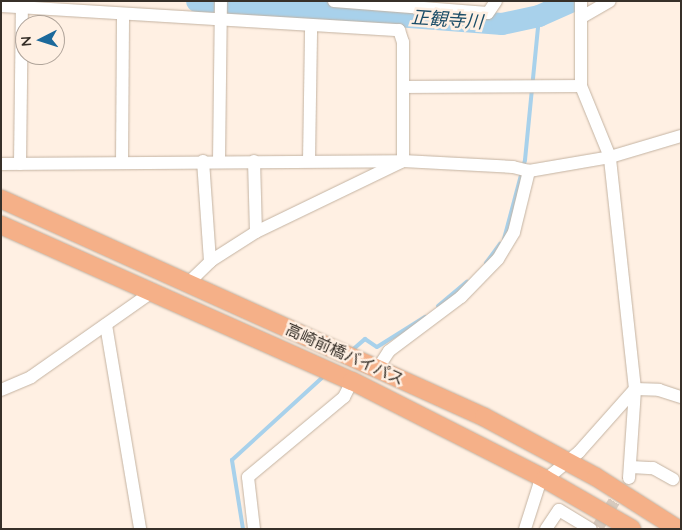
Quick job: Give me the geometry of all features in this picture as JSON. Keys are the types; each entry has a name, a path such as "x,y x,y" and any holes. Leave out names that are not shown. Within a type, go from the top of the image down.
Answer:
{"highway":[{"name":"高崎前橋バイパス","path":"1,199 378,368 568,461 678,529"},
{"name":"高崎前橋バイパス","path":"1,225 352,381 545,478 632,529"}],"street":[{"path":"219,161 221,1"},
{"path":"334,1 403,3 488,13 496,1"},
{"path":"610,1 581,9 582,86 610,157 636,389 630,472 653,468 673,479"},
{"path":"1,6 399,30 403,42 403,161"},
{"path":"20,164 22,8"},
{"path":"122,162 123,14"},
{"path":"309,161 311,26"},
{"path":"404,87 582,86"},
{"path":"1,164 403,161 514,167 528,171 610,157 681,136"},
{"path":"204,161 210,262"},
{"path":"254,161 256,232"},
{"path":"187,284 210,262 256,232 403,161"},
{"path":"378,368 388,351 461,297 498,260 514,232 528,171"},
{"path":"1,390 31,377 152,292"},
{"path":"106,325 140,529"},
{"path":"254,529 248,476 344,396 352,381"},
{"path":"525,529 530,502 545,478 568,461 636,389 659,390 681,398"},
{"path":"546,529 558,510 595,528"}],"waterway":[{"name":"正観寺川","path":"197,1 502,24 539,16 573,1"},
{"path":"504,239 525,160 539,16"},
{"path":"486,263 500,244"},
{"path":"438,306 467,282"},
{"path":"350,352 365,339 377,347 425,317"},
{"path":"243,529 232,460 325,375"}],"tunnel":[{"path":"598,527 629,478"}]}
